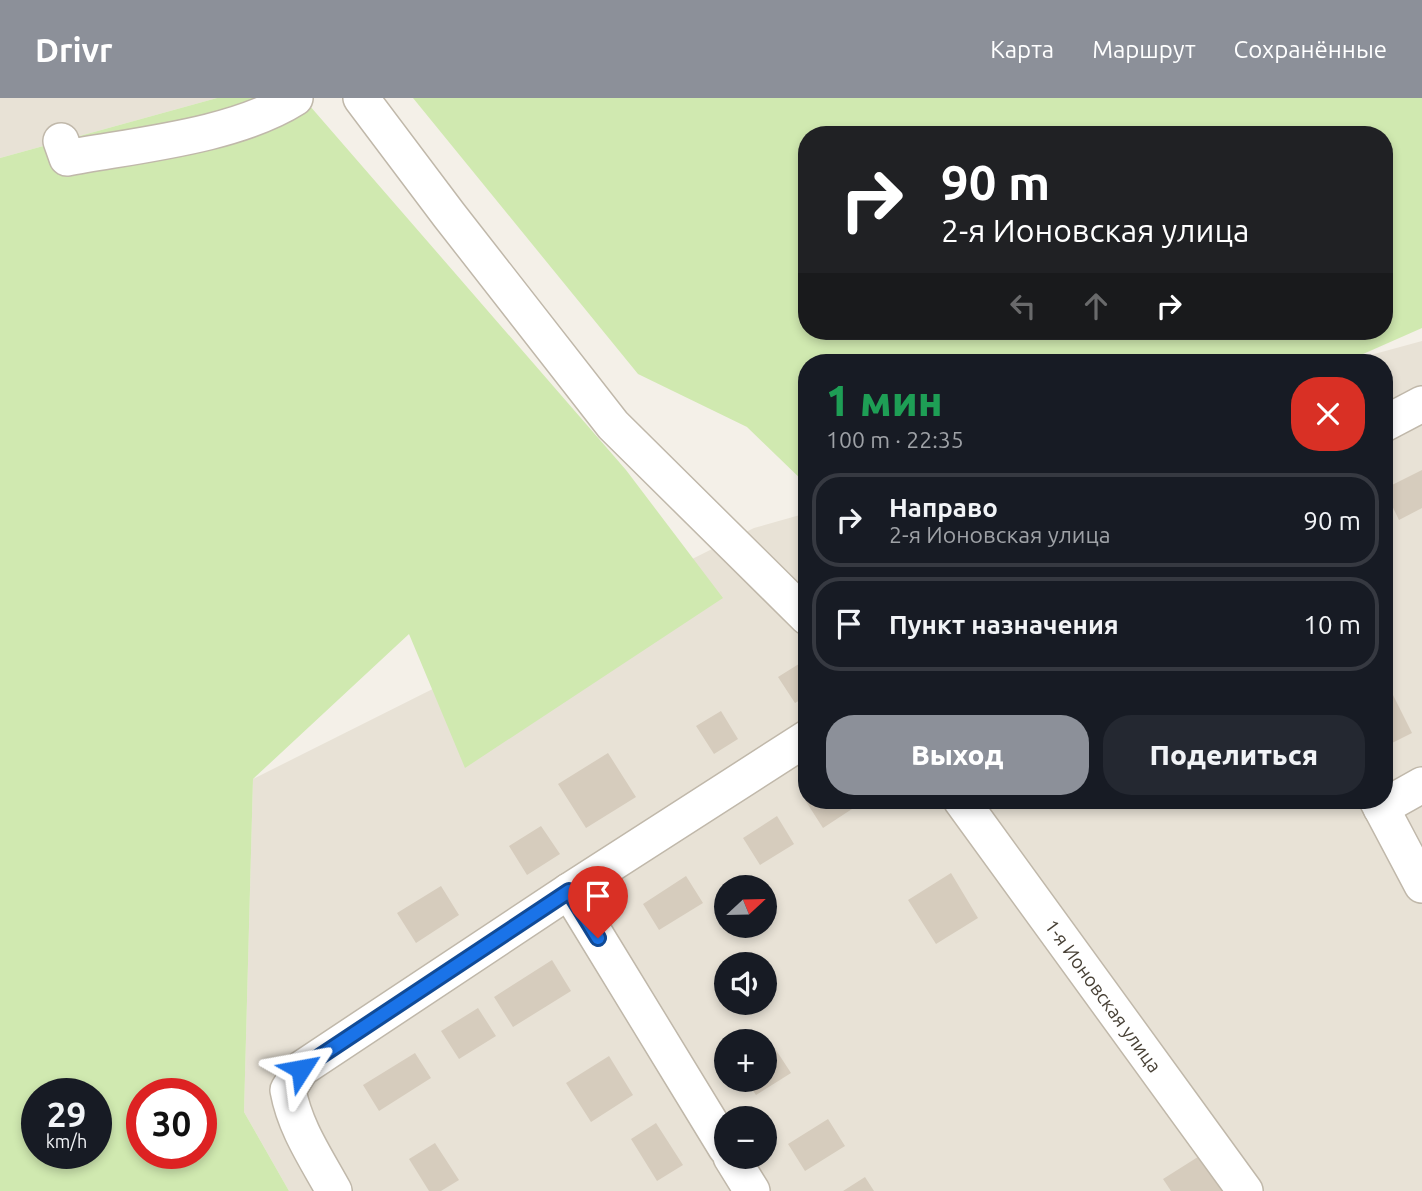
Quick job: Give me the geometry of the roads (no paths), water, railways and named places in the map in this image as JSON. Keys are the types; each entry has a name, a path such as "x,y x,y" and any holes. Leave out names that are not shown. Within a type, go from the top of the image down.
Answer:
{"street":[{"path":"61,141 67,158 218,130 281,107 295,98"},
{"path":"361,98 613,425 798,608"},
{"path":"1393,420 1422,404"},
{"path":"334,1191 291,1109 288,1090 301,1069 569,891 798,744"},
{"path":"1393,798 1422,785"},
{"name":"1-я Ионовская улица","path":"968,809 1245,1191"},
{"path":"1382,809 1422,886"},
{"path":"569,891 714,1129"},
{"path":"738,1169 752,1191"}]}
